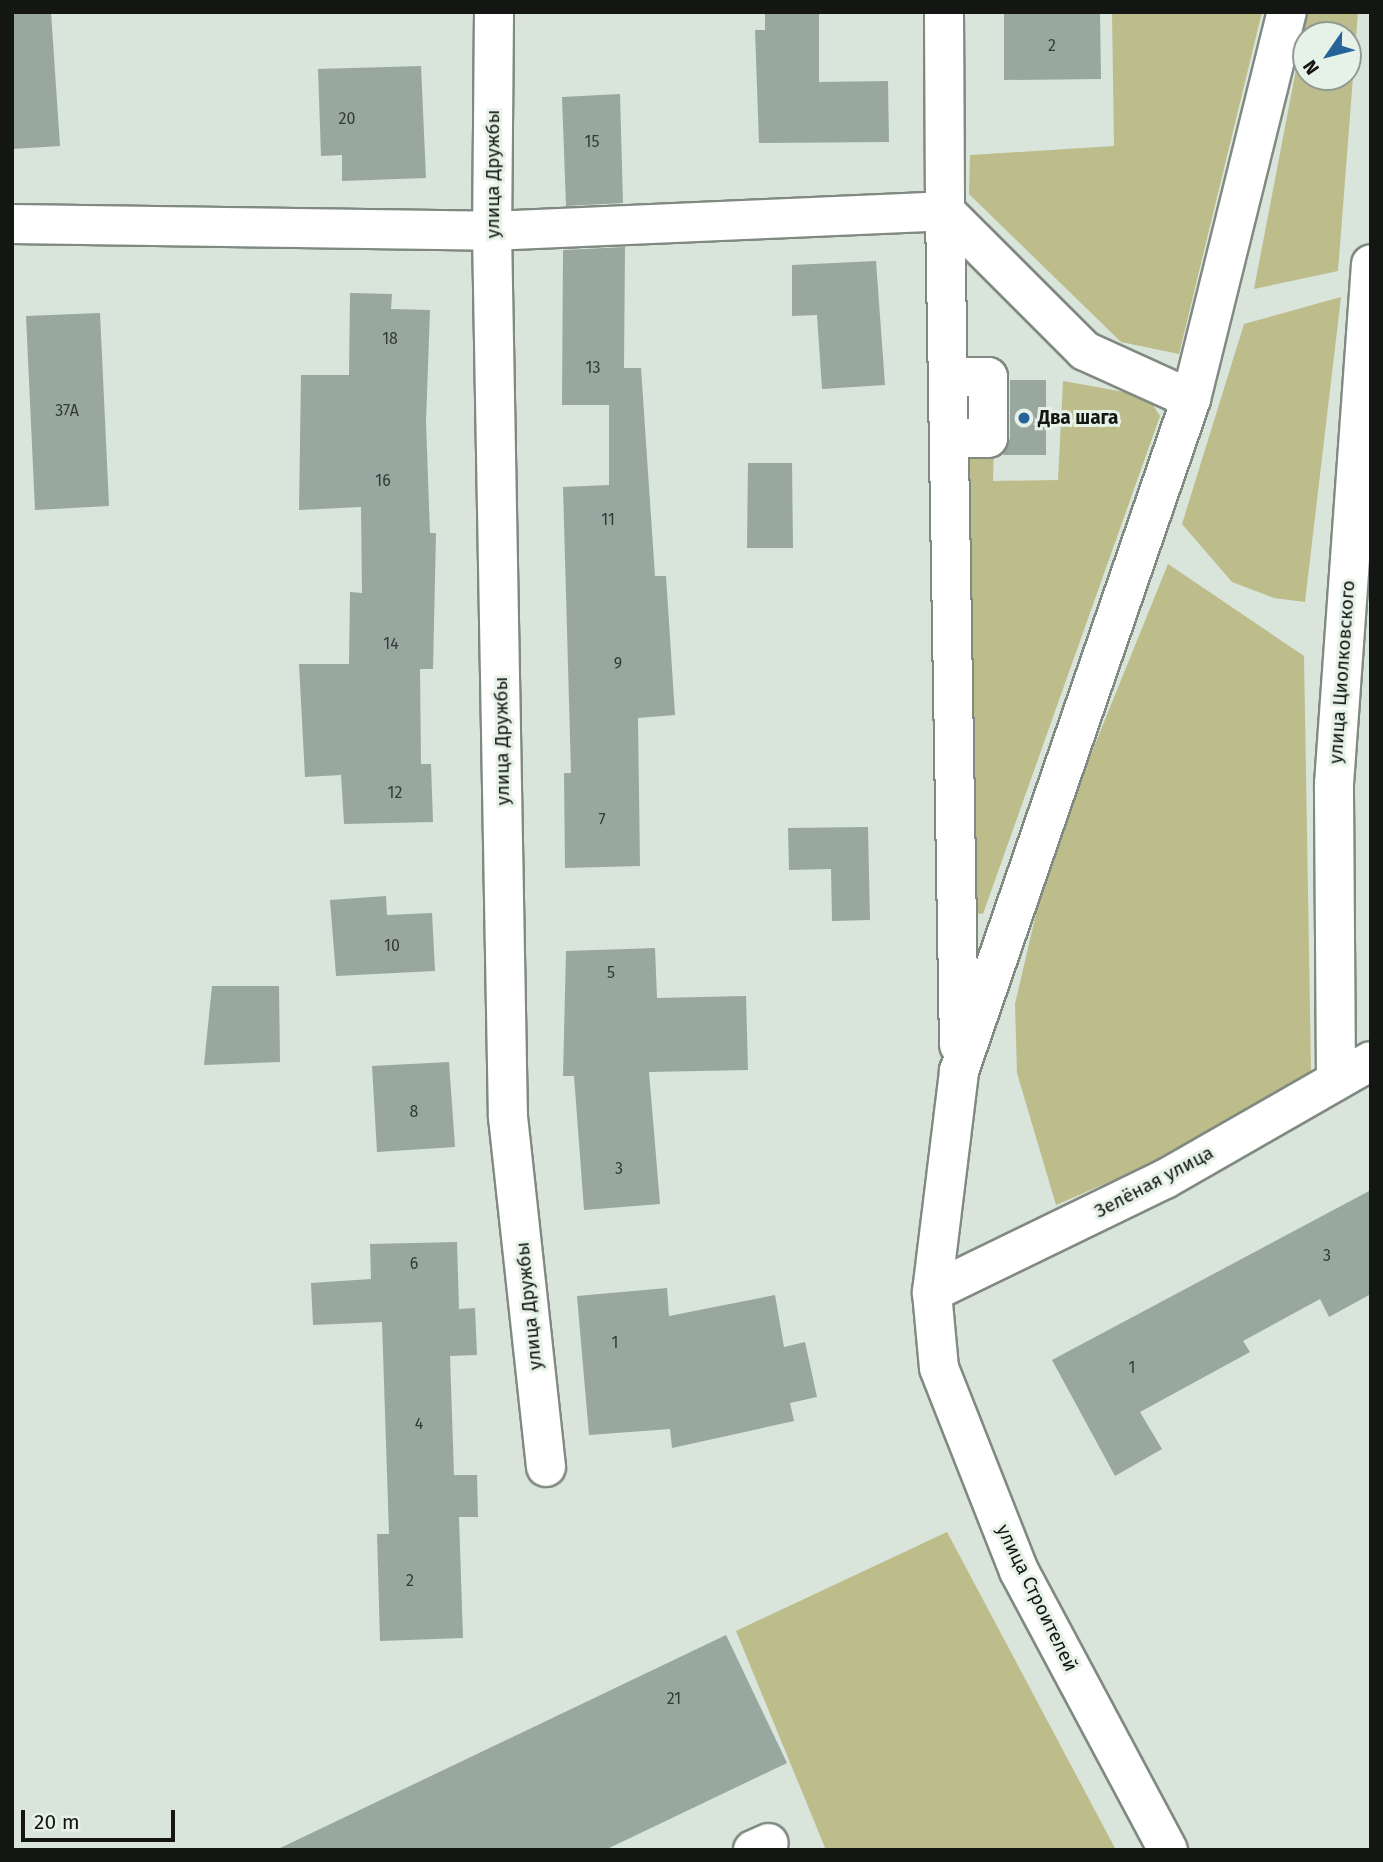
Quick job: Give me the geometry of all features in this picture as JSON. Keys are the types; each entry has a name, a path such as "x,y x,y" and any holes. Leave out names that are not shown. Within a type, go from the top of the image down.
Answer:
{"street":[{"name":"улица Дружбы","path":"494,12 492,231 509,1117 547,1467"},
{"path":"944,12 959,1071"},
{"path":"959,1071 1191,399 1287,12"},
{"path":"12,224 492,231 945,211 1085,351 1191,399"},
{"name":"улица Циолковского","path":"1336,1080 1334,785 1371,264"},
{"name":"Зелёная улица","path":"932,1292 1165,1180 1371,1061"},
{"name":"улица Строителей","path":"959,1071 932,1292 939,1368 1019,1571 1168,1850"}],"shaded area":[{"path":"1112,12 1262,12 1179,354 1121,342 969,194 970,155 1114,146"},
{"path":"1307,12 1358,12 1357,21 1305,21"},
{"path":"1292,90 1352,91 1338,271 1254,289"},
{"path":"1341,297 1305,602 1274,598 1232,582 1182,524 1244,324"},
{"path":"1063,381 1147,396 1160,416 983,914 962,912 960,444 994,445 993,481 1058,480"},
{"path":"1168,564 1304,656 1311,1071 1155,1162 1056,1205 1017,1073 1015,1004 1049,858"},
{"path":"947,1532 1116,1850 826,1850 736,1631"}],"building":[{"path":"12,12 51,12 60,146 12,149"},
{"path":"1004,12 1100,12 1101,79 1004,80"},
{"path":"765,13 819,13 819,82 888,81 889,142 759,143 755,30 765,30"},
{"path":"421,66 426,178 342,181 342,155 321,156 318,69"},
{"path":"620,94 623,203 566,206 562,97"},
{"path":"625,247 624,368 641,368 655,576 666,576 675,715 638,718 640,866 565,868 564,773 571,773 563,487 609,485 609,405 562,405 563,250"},
{"path":"876,261 885,385 822,389 817,315 792,316 792,265"},
{"path":"350,293 392,294 391,309 430,310 426,422 430,533 436,533 433,669 420,669 421,764 431,764 433,822 344,824 341,775 305,777 299,664 349,664 350,592 362,593 361,507 299,510 301,375 349,375"},
{"path":"100,313 109,506 35,510 26,316"},
{"name":"Два шага","path":"1010,380 1046,380 1046,455 1003,455 1010,438"},
{"path":"748,463 792,463 793,548 747,548"},
{"path":"868,827 870,920 832,921 831,869 789,870 788,828"},
{"path":"386,896 387,915 432,913 435,971 336,976 330,900"},
{"path":"655,948 657,998 746,996 748,1070 649,1072 660,1204 584,1210 574,1076 563,1076 566,951"},
{"path":"212,986 279,986 280,1062 204,1065"},
{"path":"449,1062 455,1147 377,1152 372,1066"},
{"path":"1371,1190 1371,1294 1329,1317 1320,1299 1243,1341 1250,1352 1140,1412 1162,1449 1115,1476 1052,1360"},
{"path":"457,1242 459,1309 475,1308 477,1355 450,1356 454,1475 477,1475 478,1517 459,1517 463,1638 380,1641 377,1534 389,1534 382,1322 313,1325 311,1283 371,1279 370,1244"},
{"path":"667,1288 669,1316 775,1295 784,1347 805,1342 817,1397 790,1403 794,1421 672,1448 670,1429 589,1435 577,1296"},
{"path":"726,1635 787,1763 605,1850 276,1850"}],"place":[{"name":"Два шага","path":"1024,418"}]}
